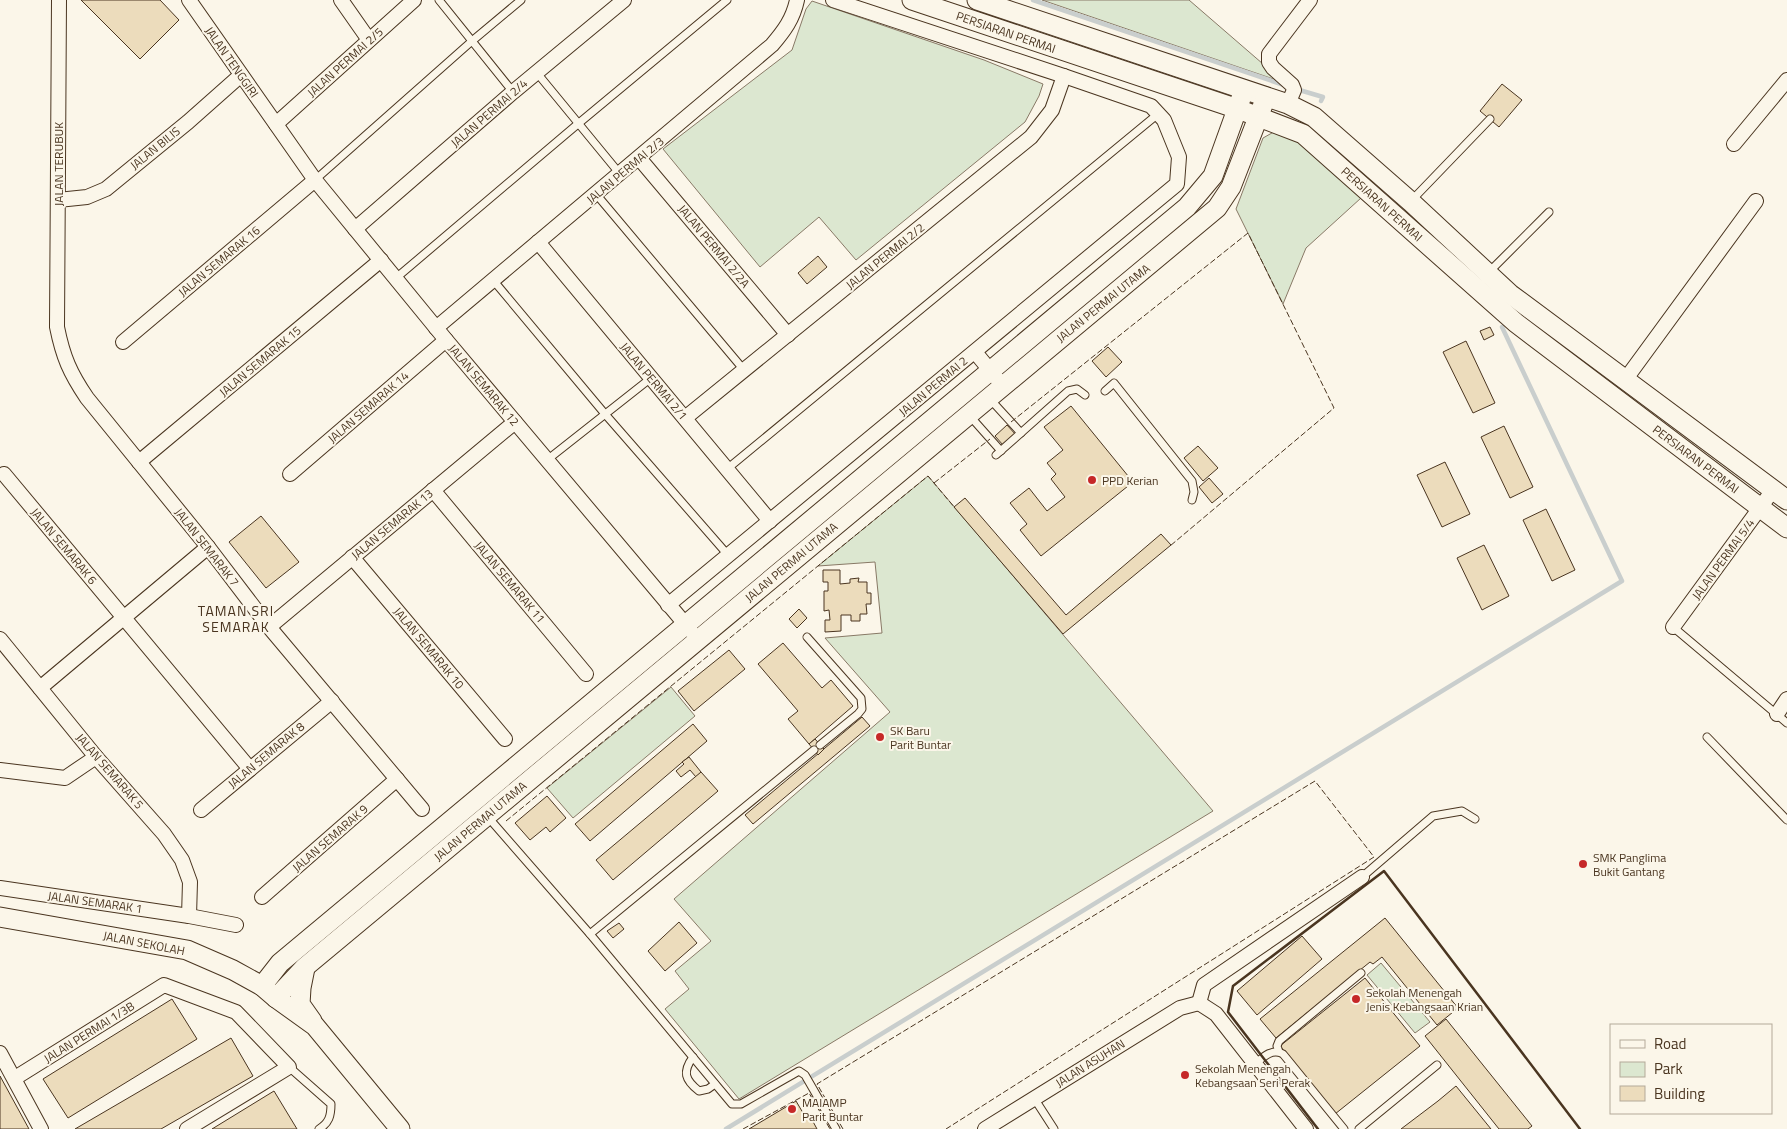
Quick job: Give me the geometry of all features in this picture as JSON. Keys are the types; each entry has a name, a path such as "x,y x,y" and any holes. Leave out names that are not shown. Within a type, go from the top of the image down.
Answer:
{"street":[{"name":"JALAN TERUBUK","path":"57,327 59,0"},
{"name":"JALAN TENGGIRI","path":"189,0 276,124"},
{"path":"341,0 369,40"},
{"name":"JALAN PERMAI 2/5","path":"276,124 414,0"},
{"name":"JALAN PERMAI 2/4","path":"355,228 513,92 624,0"},
{"name":"JALAN PERMAI 2/3","path":"436,328 772,45 786,29 795,11 797,0"},
{"path":"833,0 1150,106 1158,114"},
{"name":"PERSIARAN PERMAI","path":"912,0 1238,109 1303,134 1516,323 1787,528"},
{"name":"PERSIARAN PERMAI","path":"977,0 1288,104 1314,117 1411,202 1510,294 1780,495"},
{"path":"1288,104 1294,90 1292,85 1273,68 1269,62 1269,54 1310,0"},
{"name":"JALAN BILIS","path":"58,200 87,196 106,189 188,122 241,75"},
{"name":"JALAN PERMAI 2/2","path":"685,418 1031,137 1052,110 1064,76"},
{"path":"1734,144 1787,80"},
{"name":"JALAN PERMAI UTAMA","path":"269,992 280,963 1187,207 1213,176 1244,90"},
{"name":"JALAN PERMAI UTAMA","path":"269,992 305,967 968,414 1196,227 1217,208 1231,187 1266,97"},
{"name":"JALAN PERMAI 2","path":"668,605 1178,184 1179,157 1164,120 1158,114"},
{"name":"JALAN SEMARAK 12","path":"276,124 315,180 436,328 698,640"},
{"name":"JALAN PERMAI 2/2A","path":"639,158 788,335"},
{"name":"JALAN SEMARAK 16","path":"123,342 315,180"},
{"path":"1625,380 1756,201"},
{"name":"JALAN PERMAI 2/1","path":"538,242 770,521"},
{"name":"JALAN SEMARAK 15","path":"139,462 381,260"},
{"name":"JALAN SEMARAK 7","path":"57,327 62,354 74,380 87,398 269,626 422,809"},
{"name":"JALAN SEMARAK 14","path":"290,474 446,340"},
{"path":"975,352 990,371 996,392"},
{"name":"JALAN SEMARAK 13","path":"269,626 515,422"},
{"name":"JALAN SEMARAK 6","path":"4,474 250,769"},
{"name":"JALAN SEMARAK 11","path":"433,490 586,674"},
{"name":"JALAN PERMAI 5/4","path":"1673,627 1760,508 1780,495"},
{"path":"40,688 208,548"},
{"name":"JALAN SEMARAK 10","path":"352,557 505,740"},
{"name":"JALAN SEMARAK 5","path":"0,639 96,757 164,834 182,860 190,882 189,916"},
{"path":"1782,718 1787,699"},
{"name":"JALAN SEMARAK 8","path":"201,810 332,701"},
{"path":"0,770 65,778 96,757"},
{"name":"JALAN SEMARAK 9","path":"262,897 397,779"},
{"path":"1306,1129 1216,1014 1199,1003 1204,986 1362,877"},
{"name":"JALAN SEMARAK 1","path":"0,888 189,916 236,925"},
{"name":"JALAN SEKOLAH","path":"0,917 187,950 233,970 269,992 315,1026 400,1129"},
{"path":"305,967 300,988 300,1004 315,1026"},
{"name":"JALAN PERMAI 1/3B","path":"15,1078 164,985 236,1012 289,1067"},
{"name":"JALAN SEKOLAH","path":"269,992 384,1129"},
{"name":"JALAN ASUHAN","path":"985,1129 1180,1008 1199,1003"},
{"path":"0,1053 41,1129"},
{"path":"187,1129 289,1067"}],"lane":[{"path":"439,0 513,92"},
{"path":"315,180 521,0"},
{"path":"396,278 727,0"},
{"path":"537,73 620,174"},
{"path":"727,469 1158,114"},
{"path":"1411,202 1490,119"},
{"path":"596,194 744,370"},
{"path":"1488,273 1549,212"},
{"path":"493,280 605,414 728,555"},
{"path":"547,460 651,378"},
{"path":"1105,390 1114,383 1174,458 1192,481 1194,492 1192,500"},
{"path":"968,414 998,453 1068,392 1077,389 1084,395"},
{"path":"996,392 1021,433"},
{"path":"1673,627 1782,718"},
{"path":"806,637 861,698 863,703 862,709 858,714 820,745"},
{"path":"1707,737 1787,820"},
{"path":"590,934 814,750"},
{"path":"474,801 590,934 732,1104 741,1104 799,1071 807,1078 836,1129"},
{"path":"1362,877 1433,816 1462,811 1475,819"},
{"path":"1279,1052 1279,1041 1361,973"},
{"path":"1255,1064 1266,1055 1279,1052 1283,1054 1344,1129"},
{"path":"693,1057 686,1067 686,1076 691,1085 699,1091 708,1089 715,1084"},
{"path":"1359,1129 1437,1065"},
{"path":"289,1067 330,1104 331,1117 325,1125 318,1129"},
{"path":"1034,1098 1054,1129"}],"green space":[{"path":"1042,0 1189,0 1285,83"},
{"path":"812,1 984,60 1043,84 1039,96 1025,122 856,260 819,217 760,267 663,149 792,50 806,9"},
{"path":"1279,129 1302,139 1361,198 1306,248 1283,304 1236,209 1263,138"},
{"name":"SK Baru Parit Buntar","path":"928,476 1213,811 739,1099 665,1009 689,989 675,971 711,941 674,899 890,712 825,638 882,633 875,562 818,566"},
{"path":"671,687 695,716 573,818 547,788"},
{"path":"1381,963 1430,1022 1415,1033 1367,975"}],"building":[{"path":"81,0 160,0 179,20 140,59"},
{"path":"1502,84 1522,100 1499,127 1480,111"},
{"path":"818,256 827,267 807,284 798,273"},
{"path":"1490,327 1494,335 1484,340 1480,331"},
{"path":"1466,341 1495,403 1473,413 1443,352"},
{"path":"1108,347 1122,362 1106,377 1092,361"},
{"name":"PPD Kerian","path":"1071,406 1133,482 1041,556 1020,530 1027,524 1010,503 1029,488 1047,511 1065,497 1051,479 1056,474 1047,463 1063,450 1044,427"},
{"path":"1007,425 1016,435 1003,445 995,436"},
{"path":"1504,426 1533,487 1510,498 1481,437"},
{"path":"1198,446 1218,468 1203,481 1184,458"},
{"path":"1445,462 1470,514 1442,527 1417,475"},
{"path":"1209,478 1223,494 1212,503 1199,487"},
{"path":"965,498 1066,615 1161,534 1171,545 1063,634 954,507"},
{"path":"1546,509 1575,570 1552,581 1523,520"},
{"path":"261,516 299,562 266,588 229,542"},
{"path":"1484,545 1509,596 1482,610 1457,558"},
{"path":"823,570 840,570 840,584 850,583 850,579 859,578 858,582 867,582 867,593 871,593 871,604 866,604 867,614 860,614 860,621 851,621 851,615 841,615 841,631 825,632 825,620 830,620 829,610 824,611 824,591 828,591 828,582 823,582"},
{"path":"799,609 807,618 797,628 789,619"},
{"path":"783,643 822,688 831,680 853,706 809,744 788,719 798,711 758,664"},
{"path":"729,650 745,669 694,711 678,691"},
{"path":"862,717 870,726 753,824 745,815"},
{"path":"693,724 707,741 590,841 575,824"},
{"path":"815,739 824,749 818,755 809,744"},
{"path":"689,757 701,772 696,777 690,770 681,777 676,771 684,764 682,762"},
{"path":"701,772 718,791 613,880 596,860"},
{"path":"547,796 566,818 550,832 546,827 530,840 515,823"},
{"path":"1385,918 1458,1008 1437,1025 1382,957 1373,964 1370,962 1276,1038 1260,1019"},
{"path":"679,922 697,943 665,971 648,951"},
{"path":"619,923 624,929 613,938 607,931"},
{"path":"1302,936 1322,959 1257,1015 1237,991"},
{"path":"1365,978 1420,1046 1335,1114 1280,1046"},
{"path":"172,999 197,1039 68,1118 43,1079"},
{"path":"1446,1019 1532,1126 1528,1129 1499,1129 1425,1036"},
{"path":"231,1038 253,1076 161,1129 75,1129"},
{"path":"0,1076 29,1129 0,1129"},
{"path":"1456,1086 1491,1129 1401,1129 1438,1101"},
{"path":"274,1091 297,1129 212,1129"},
{"name":"MAIAMP Parit Buntar","path":"796,1101 806,1118 810,1116 817,1129 749,1129"}],"waterway":[{"path":"1033,0 1284,85"},
{"path":"1296,89 1323,97 1321,101"},
{"path":"726,1129 1622,581 1502,327"}],"fence":[{"path":"1011,422 1248,233 1334,408 1170,546"},
{"path":"934,483 990,439"},
{"path":"506,821 928,476 955,508"},
{"path":"843,1129 817,1084 1315,781 1374,857 946,1129"},
{"path":"743,1129 809,1093 830,1129"}],"wall":[{"path":"1318,1129 1228,1012 1233,986 1384,871 1580,1129"}],"place":[{"name":"PPD Kerian","path":"1092,480"},
{"name":"SK Baru Parit Buntar","path":"880,737"},
{"name":"SMK Panglima Bukit Gantang","path":"1583,864"},
{"name":"Sekolah Menengah Jenis Kebangsaan Krian","path":"1356,999"},
{"name":"Sekolah Menengah Kebangsaan Seri Perak","path":"1185,1075"},
{"name":"MAIAMP Parit Buntar","path":"792,1109"}],"district":[{"name":"TAMAN SRI SEMARAK","path":"236,618"}]}
